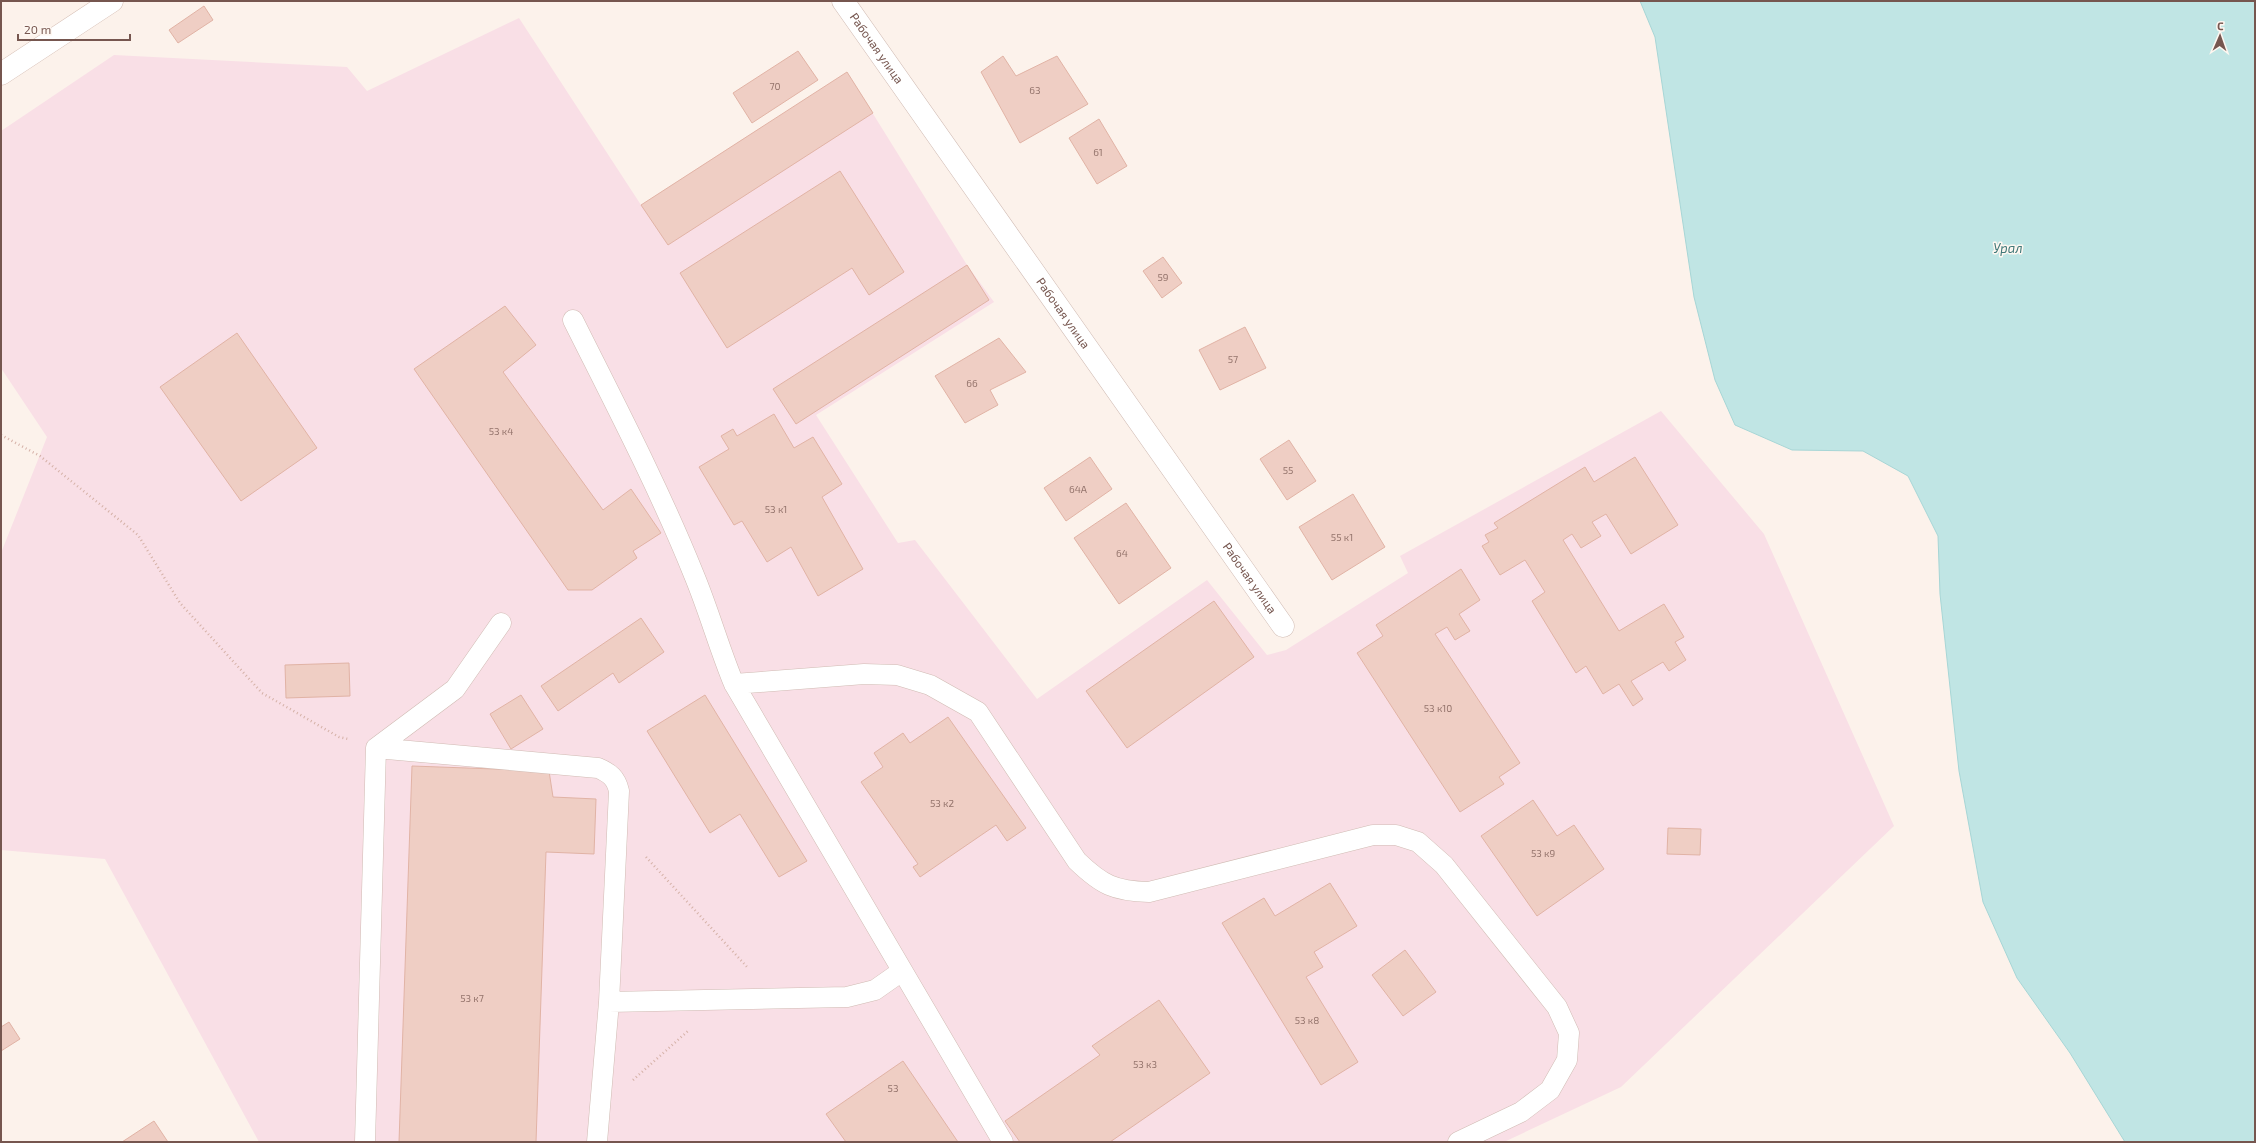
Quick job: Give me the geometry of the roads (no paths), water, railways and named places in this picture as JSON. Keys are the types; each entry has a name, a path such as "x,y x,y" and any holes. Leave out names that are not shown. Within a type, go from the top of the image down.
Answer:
{"street":[{"path":"1,74 112,1"},
{"name":"Рабочая улица","path":"843,1 1283,626"}],"lane":[{"path":"573,320 664,504 695,576 719,647 734,684 1003,1142"},
{"path":"376,748 455,689 501,623"},
{"path":"734,684 864,674 898,675 930,685 978,712 1077,861 1097,880 1125,892 1149,892 1373,835 1396,835 1418,842 1444,865 1557,1007 1568,1033 1567,1060 1550,1090 1520,1112 1458,1142"},
{"path":"376,748 598,768 613,776 617,782 619,791 618,826 609,1002 601,1109 596,1142"},
{"path":"365,1142 376,748"},
{"path":"609,1002 847,997 860,995 875,990 902,971"}],"water":[{"name":"Урал","path":"1640,1 2255,1 2255,1142 2125,1142 2070,1053 2017,978 1983,902 1959,771 1940,594 1938,536 1908,476 1863,451 1792,450 1735,425 1715,380 1694,297 1655,37"}]}
